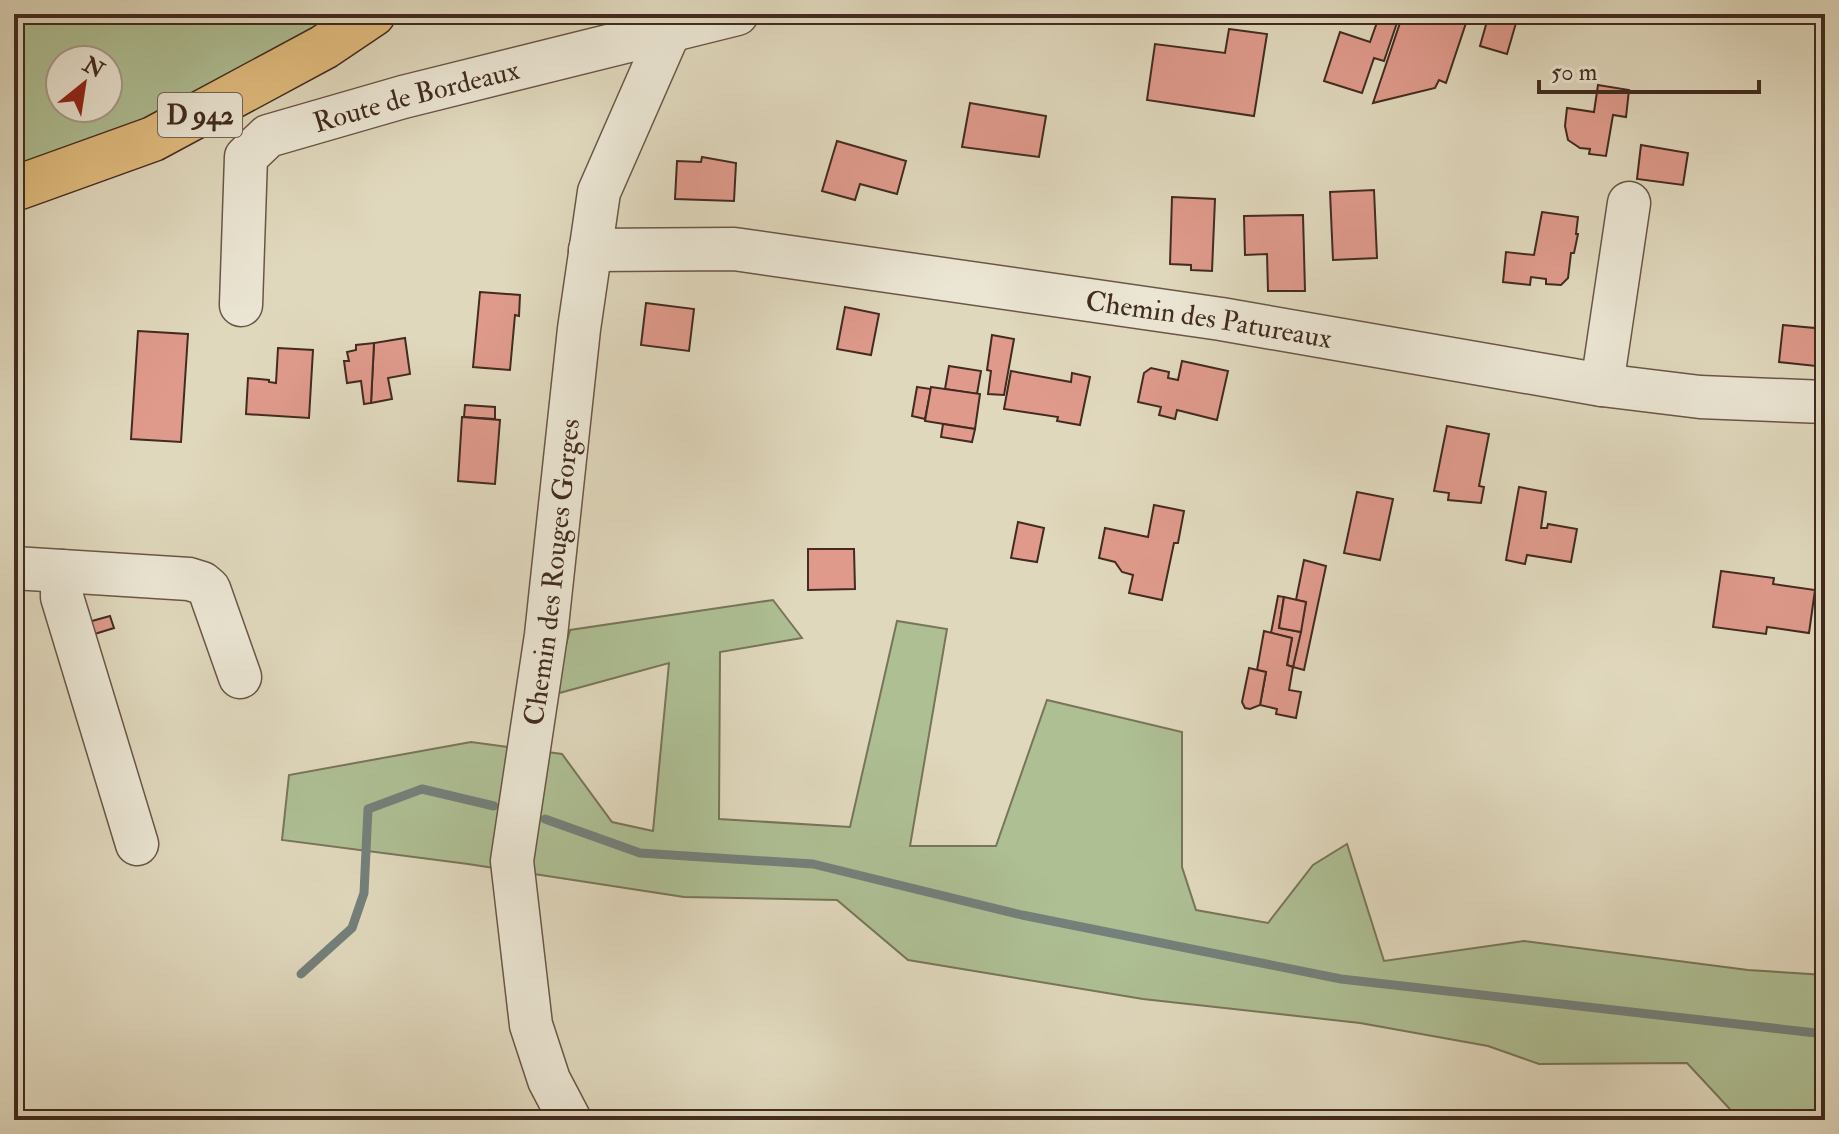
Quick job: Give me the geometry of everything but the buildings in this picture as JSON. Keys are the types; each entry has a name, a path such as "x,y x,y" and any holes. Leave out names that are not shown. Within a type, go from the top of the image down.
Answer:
{"main road":[{"name":"D 942","path":"14,189 153,139 324,47 373,14"}],"street":[{"name":"Route de Bordeaux","path":"241,305 246,157 268,136 403,97 737,14"},
{"name":"Chemin des Rouges Gorges","path":"570,1120 549,1080 531,1025 512,861 546,635 579,329 599,192 670,30"},
{"path":"1602,385 1629,203"},
{"name":"Chemin des Patureaux","path":"590,250 734,249 1221,319 1602,385 1700,397 1825,402"},
{"path":"14,568 189,579 202,583 209,589 240,677"},
{"path":"62,571 62,597 137,844"}],"green space":[{"path":"14,14 336,14 301,38 128,134 14,166"},
{"path":"773,600 802,638 720,652 719,819 850,827 897,621 947,629 910,846 996,846 1047,700 1182,732 1182,867 1196,910 1268,923 1313,865 1347,844 1384,961 1524,941 1748,970 1825,975 1825,1120 1740,1120 1687,1063 1539,1064 1488,1046 1360,1023 1143,999 908,960 837,900 684,897 282,840 289,775 471,742 562,754 612,822 653,831 669,663 552,695 570,630"}],"waterway":[{"path":"301,974 352,928 364,893 368,809 422,789 494,806"},
{"path":"545,819 640,853 813,864 1022,915 1341,979 1825,1034"}]}
